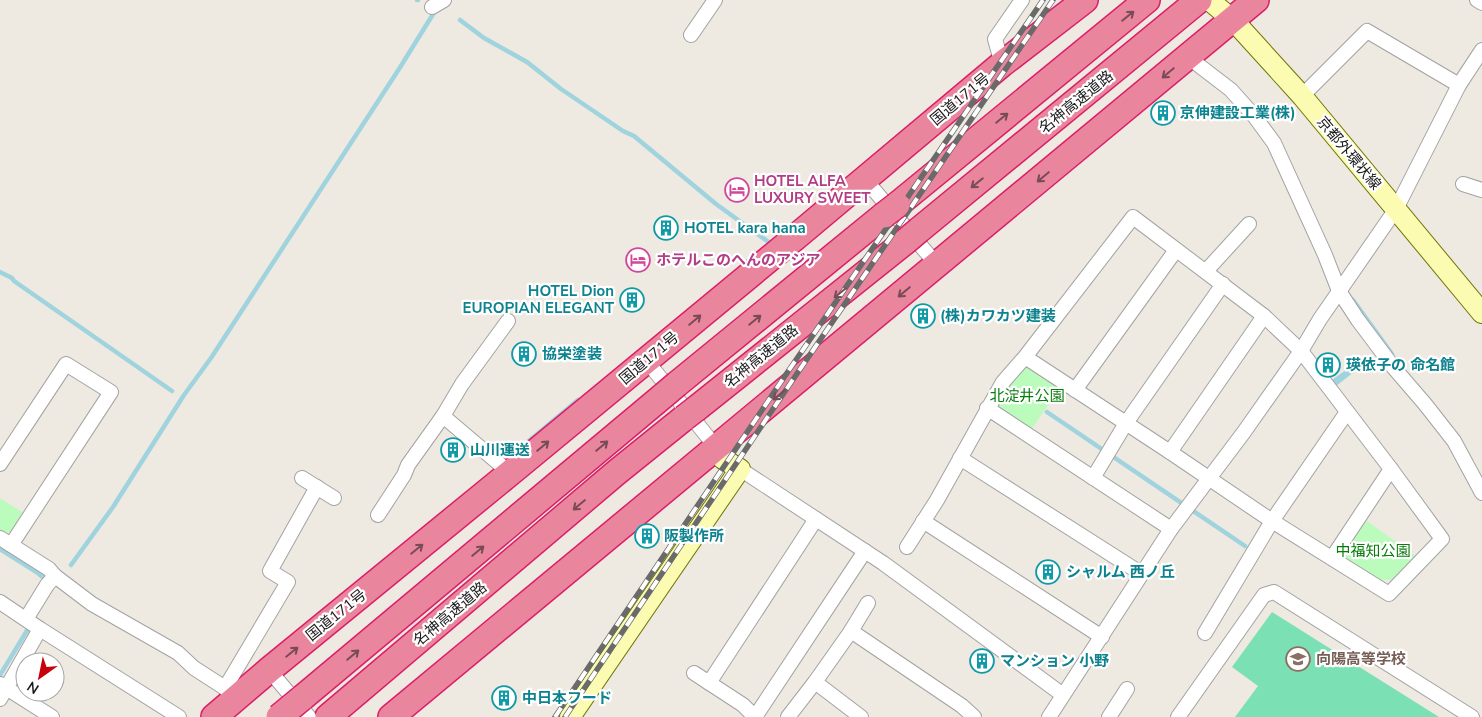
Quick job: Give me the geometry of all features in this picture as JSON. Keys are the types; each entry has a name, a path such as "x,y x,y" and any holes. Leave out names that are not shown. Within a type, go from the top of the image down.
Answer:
{"highway":[{"name":"国道171号","path":"214,717 230,694 270,670 1002,64 1085,0"},
{"name":"名神高速道路","path":"279,717 306,707 671,390 1147,0"},
{"name":"名神高速道路","path":"328,717 617,472 912,235 1199,0"},
{"path":"391,717 1256,0"}],"main road":[{"name":"京都外環状線","path":"1209,0 1232,20 1302,96 1482,313"},
{"path":"570,717 740,469 724,459 715,449"}],"street":[{"path":"691,36 714,0"},
{"path":"1002,64 995,39 1022,0"},
{"path":"1477,0 1482,3"},
{"path":"1302,96 1367,31 1459,85"},
{"path":"1052,716 1063,695 1171,529 1244,432 1301,351 1339,291 1396,209 1459,85 1482,50"},
{"path":"1188,57 1231,90 1255,117 1274,143 1321,246 1339,291 1394,368 1454,441 1482,493"},
{"path":"864,178 937,265"},
{"path":"1463,184 1482,190"},
{"path":"907,547 1003,382 1025,357 1133,217 1264,316 1301,351 1391,469 1442,540 1389,594 1272,521 1025,357"},
{"path":"1206,271 1250,224"},
{"path":"1076,390 1176,250"},
{"path":"1093,478 1126,423 1223,284"},
{"path":"1170,452 1264,316"},
{"path":"378,515 404,475 408,465 443,416 462,384 508,321"},
{"path":"646,360 711,441 715,449"},
{"path":"0,464 66,364 111,392 6,541 49,569 51,581 2,689 52,717"},
{"path":"987,408 1171,529"},
{"path":"1205,632 1272,521 1347,412"},
{"path":"443,416 510,473"},
{"path":"960,458 1142,574"},
{"path":"740,469 865,551 1063,695"},
{"path":"1332,558 1391,469"},
{"path":"302,478 334,498"},
{"path":"51,581 178,654 230,694 288,582 270,571 317,487"},
{"path":"709,683 816,519"},
{"path":"923,521 1102,637"},
{"path":"694,673 744,705 755,717 865,551"},
{"path":"1178,717 1264,595 1274,592 1472,717"},
{"path":"0,602 179,717"},
{"path":"788,717 852,631 868,603"},
{"path":"852,631 962,706 974,717"},
{"path":"270,670 306,707"},
{"path":"815,682 861,717"},
{"path":"1109,717 1127,689"}],"green space":[{"name":"北淀井公園","path":"1029,367 1060,388 1031,430 993,406 1019,368"},
{"path":"0,498 25,514 14,531 3,533 0,530"},
{"name":"中福知公園","path":"1364,519 1417,557 1394,580 1380,580 1347,560 1344,549"},
{"name":"向陽高等学校","path":"1272,612 1439,717 1235,717 1258,686 1232,667"}],"water":[{"path":"1354,364 1358,369 1336,386 1332,380"}],"waterway":[{"path":"71,565 113,507 184,395 211,358 435,11"},
{"path":"460,20 484,38 527,62 561,89 623,131 634,136 716,204 770,243 768,245"},
{"path":"0,272 12,278 172,391"},
{"path":"1353,300 1392,354"},
{"path":"512,455 578,400"},
{"path":"1047,412 1245,546"},
{"path":"0,549 38,573 48,582"},
{"path":"0,675 31,624"}],"railway":[{"path":"555,717 787,373 1043,0"},
{"path":"565,717 1053,0"}],"place":[{"name":"京伸建設工業(株)","path":"1163,113"},
{"name":"HOTEL ALFA LUXURY SWEET","path":"737,190"},
{"name":"HOTEL kara hana","path":"666,228"},
{"name":"ホテルこのへんのアジア","path":"638,260"},
{"name":"HOTEL Dion EUROPIAN ELEGANT","path":"632,300"},
{"name":"(株)カワカツ建装","path":"923,316"},
{"name":"協栄塗装","path":"524,354"},
{"name":"瑛依子の 命名館","path":"1328,365"},
{"name":"山川運送","path":"453,450"},
{"name":"阪製作所","path":"647,536"},
{"name":"シャルム 西ノ丘","path":"1048,572"},
{"name":"向陽高等学校","path":"1298,659"},
{"name":"マンション 小野","path":"982,661"},
{"name":"中日本フード","path":"504,698"}]}
